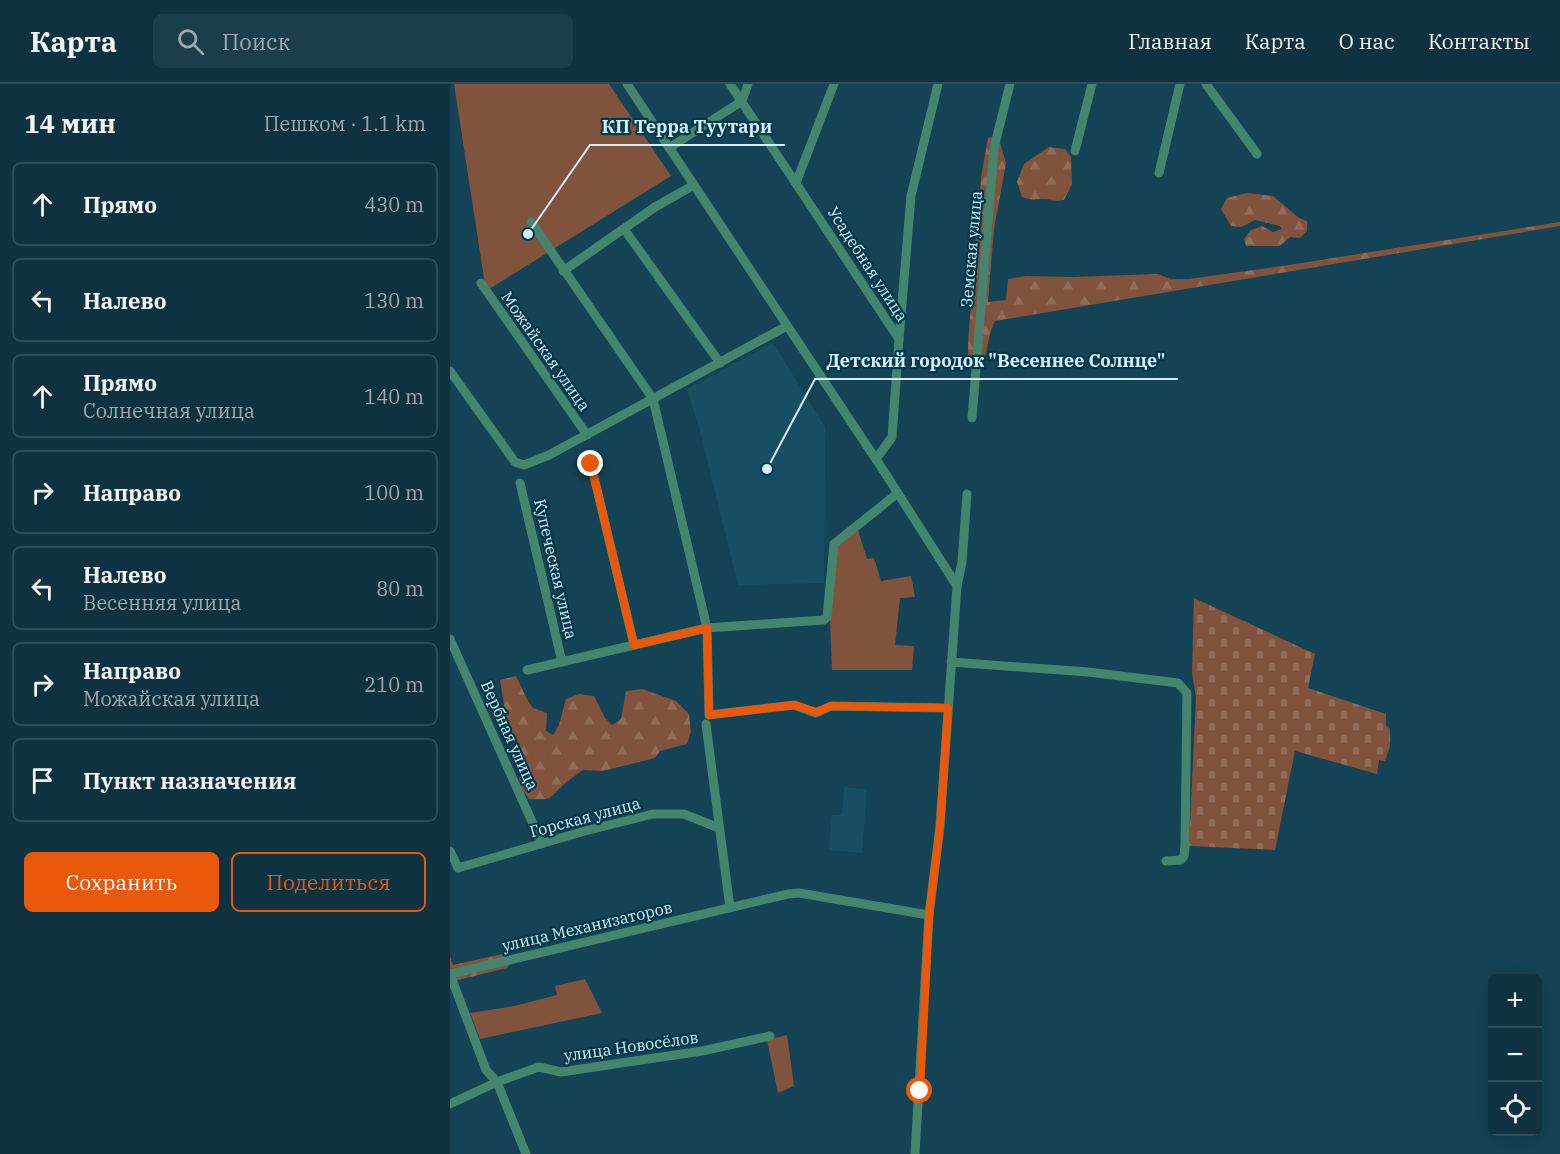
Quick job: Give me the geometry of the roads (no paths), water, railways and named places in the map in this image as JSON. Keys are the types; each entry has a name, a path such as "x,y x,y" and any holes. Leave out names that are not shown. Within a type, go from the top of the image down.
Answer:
{"street":[{"path":"627,84 876,459 957,586"},
{"name":"Усадебная улица","path":"730,84 899,339 892,437 876,459"},
{"path":"669,148 742,101 748,84"},
{"path":"796,183 834,84"},
{"path":"899,339 910,196 938,84"},
{"name":"Земская улица","path":"972,418 994,148 1010,84"},
{"path":"1075,151 1092,84"},
{"path":"1160,173 1180,84"},
{"path":"1206,84 1257,154"},
{"path":"563,271 655,207 694,185"},
{"path":"531,222 653,399 707,628 708,720 730,908"},
{"path":"624,229 720,363"},
{"name":"Можайская улица","path":"481,283 587,435"},
{"path":"450,371 515,462 524,465 549,456 787,327"},
{"path":"591,464 634,645"},
{"name":"Купеческая улица","path":"520,483 562,662"},
{"path":"527,670 707,628 824,620 827,617 834,544 897,493"},
{"path":"915,1154 929,915 940,826 957,586 962,562 967,494"},
{"name":"Вербная улица","path":"450,639 542,844"},
{"path":"951,662 1088,672 1178,683 1187,693 1185,846 1181,860 1166,861"},
{"path":"708,720 795,705 816,712 831,706 948,708"},
{"name":"Горская улица","path":"450,850 458,868 653,814 684,814 719,828"},
{"name":"улица Механизаторов","path":"450,974 788,894 799,893 929,915"},
{"path":"450,974 486,1070 497,1082 526,1154"},
{"name":"улица Новосёлов","path":"450,1104 539,1066 561,1072 702,1051 770,1036"}],"place":[{"name":"КП Терра Туутари","path":"528,234"},
{"name":"Детский городок \"Весеннее Солнце\"","path":"767,469"}]}
